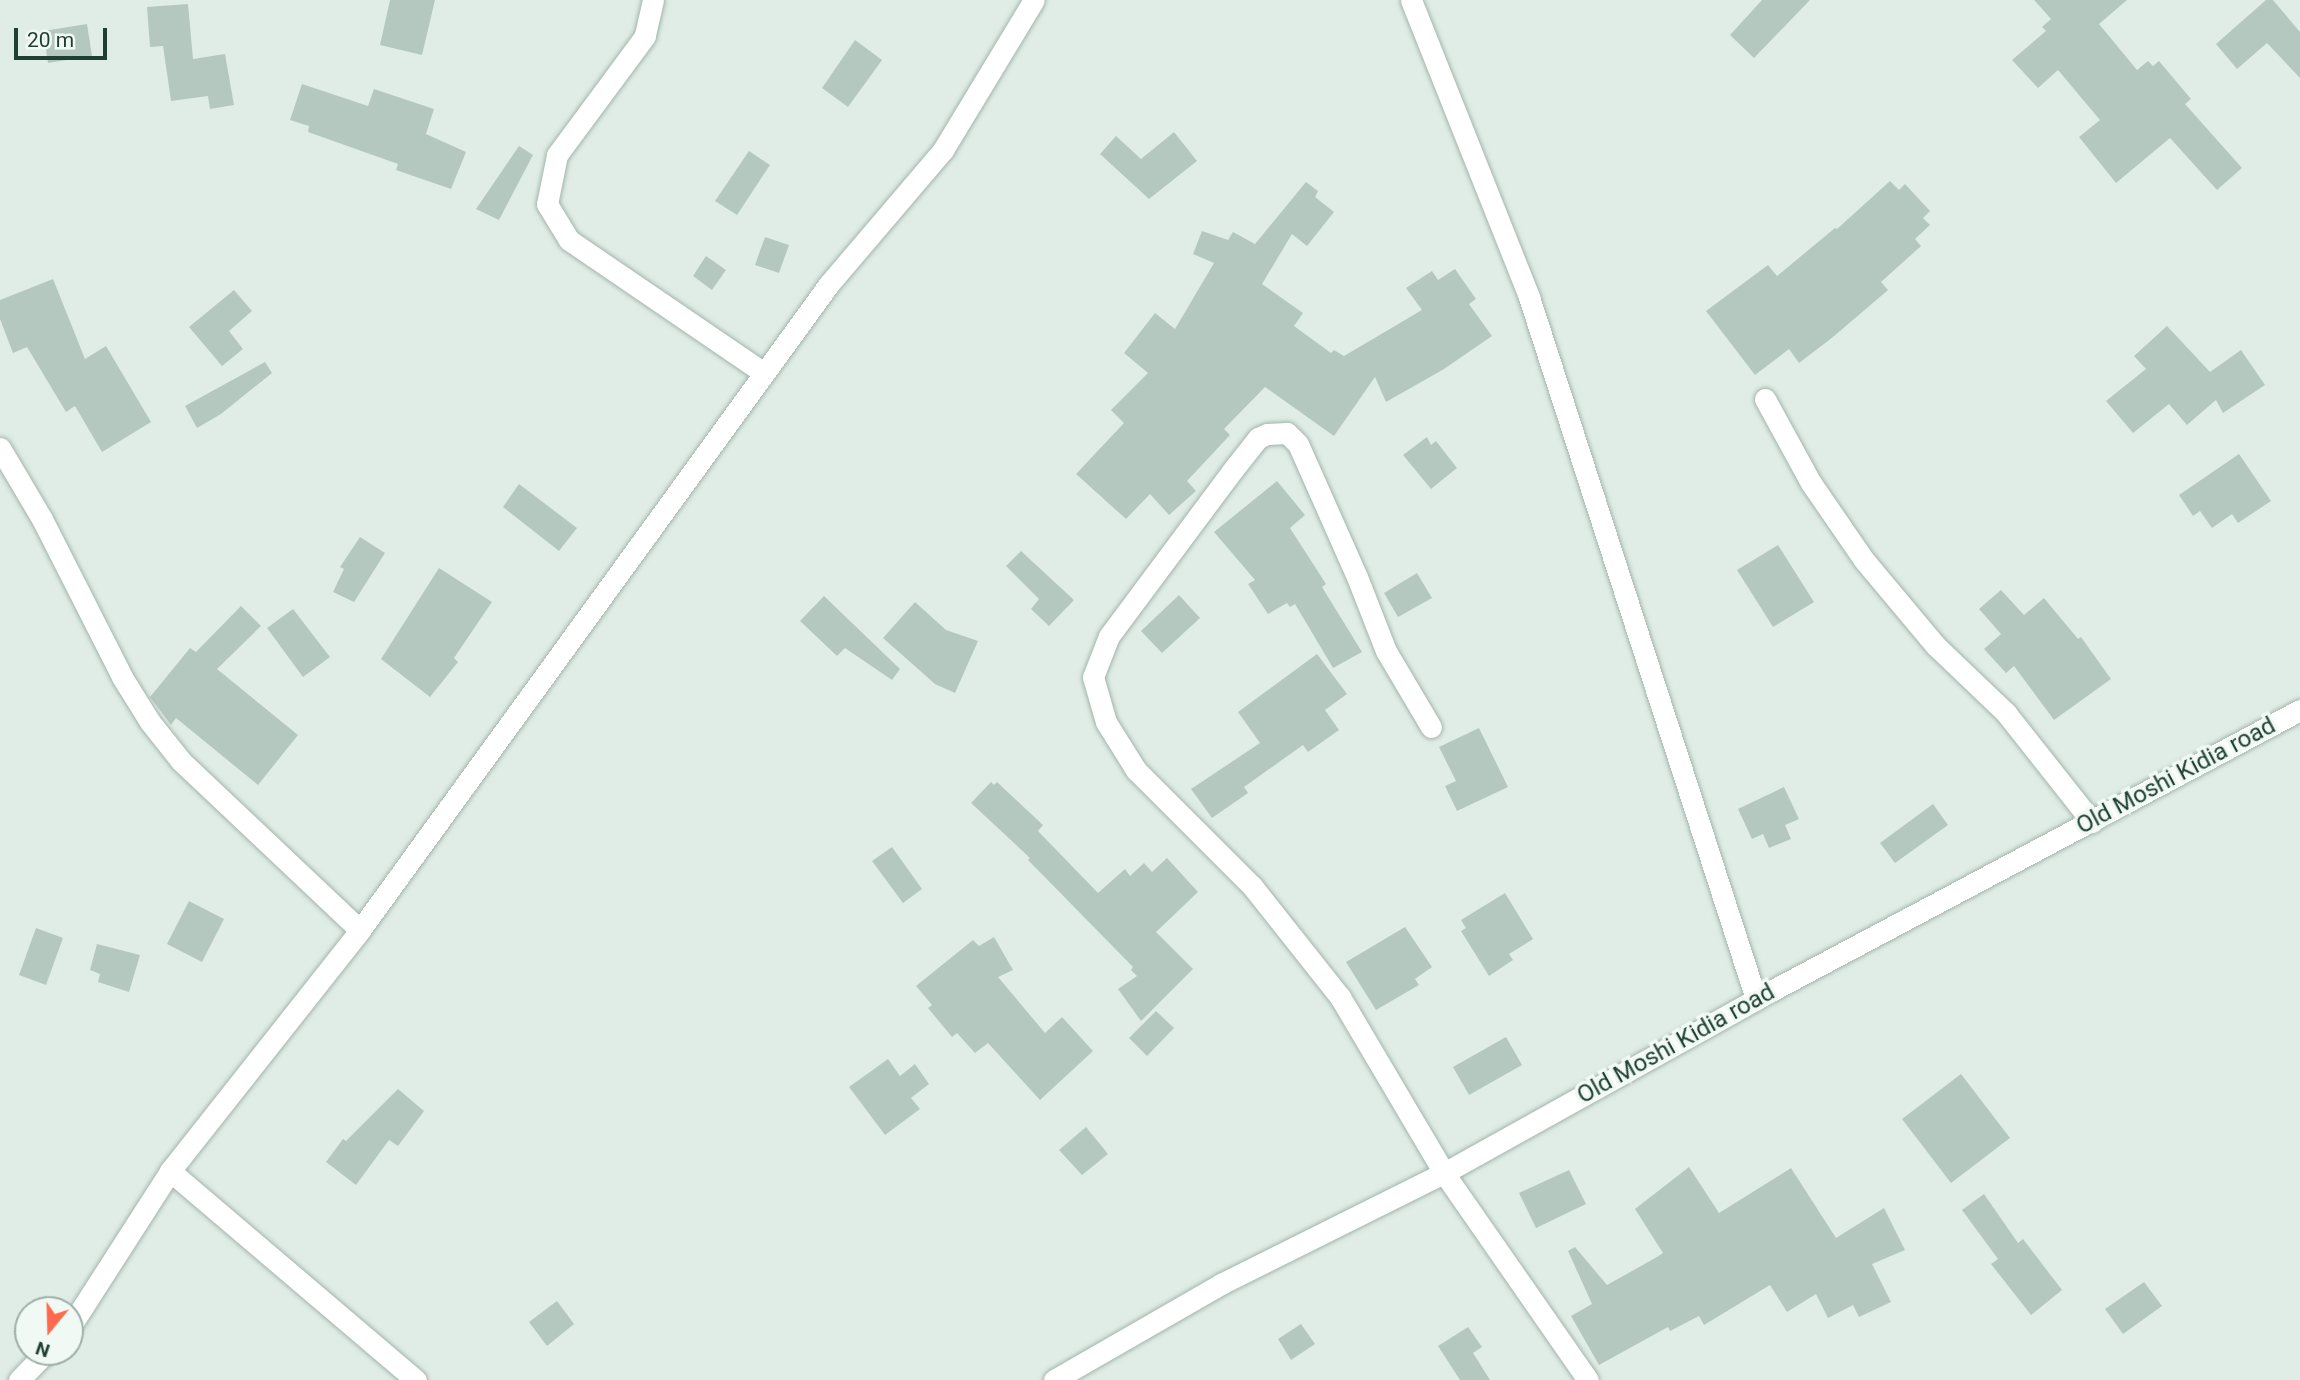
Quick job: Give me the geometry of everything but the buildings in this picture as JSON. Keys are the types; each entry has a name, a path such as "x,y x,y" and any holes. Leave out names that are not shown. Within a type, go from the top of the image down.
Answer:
{"street":[{"path":"653,0 645,36 557,155 547,204 569,240 764,373"},
{"path":"84,1305 170,1171 360,930 829,284 943,150 1034,0"},
{"path":"1411,0 1529,297 1756,999"},
{"path":"1765,399 1811,483 1864,560 1936,646 2006,712 2092,822"},
{"path":"1431,727 1385,651 1357,578 1298,444 1287,433 1267,434 1258,438 1109,636 1093,677 1106,722 1136,770 1252,886 1340,997 1444,1172 1588,1380"},
{"path":"0,448 42,519 122,677 150,722 181,761 360,930"},
{"name":"Old Moshi Kidia road","path":"1054,1380 1221,1284 1444,1172 1756,999 2300,710"},
{"path":"170,1171 416,1380"},
{"path":"19,1380 32,1366"}]}
